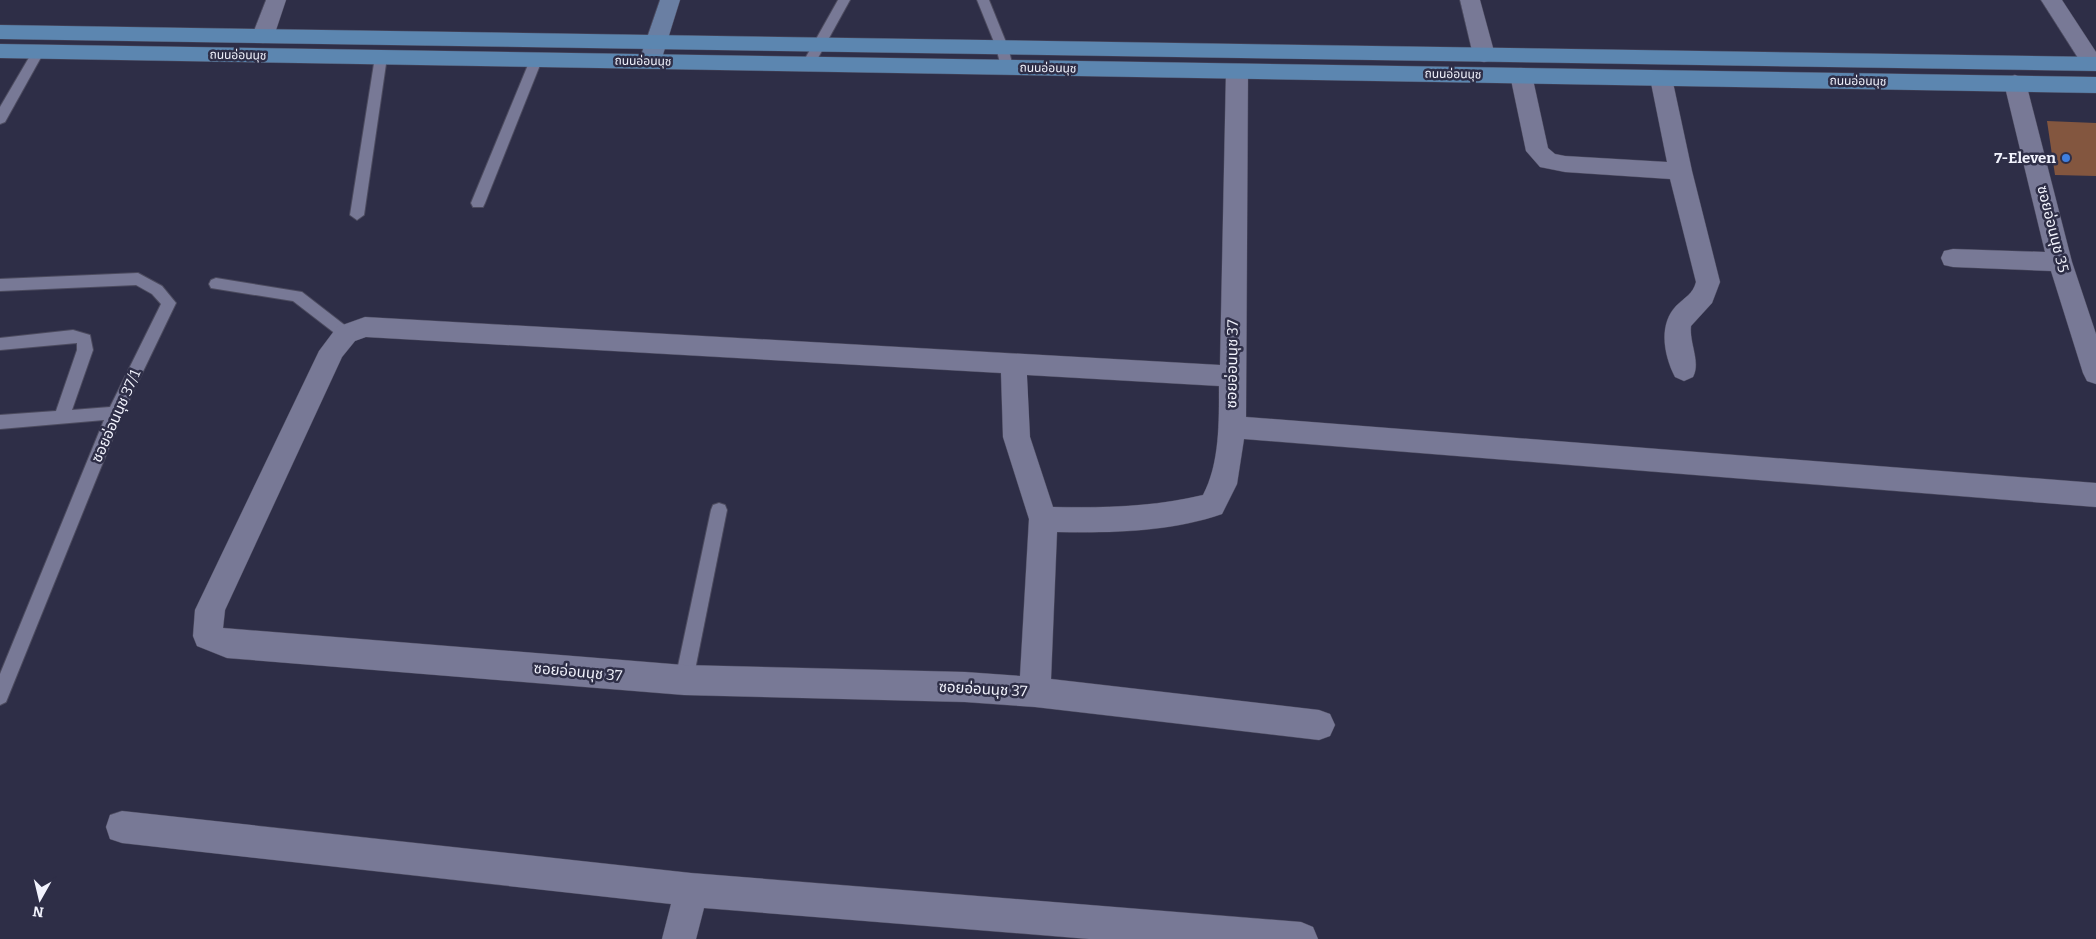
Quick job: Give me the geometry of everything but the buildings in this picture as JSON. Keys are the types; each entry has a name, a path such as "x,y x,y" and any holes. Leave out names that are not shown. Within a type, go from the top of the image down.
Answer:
{"main road":[{"name":"ถนนอ่อนนุช","path":"0,32 263,36 654,52 808,64 1005,57 1484,55 2095,71"},
{"path":"253,55 263,36"},
{"name":"ถนนอ่อนนุช","path":"0,51 536,60 654,52 820,45 1237,71 2015,83 2095,71"}],"street":[{"path":"263,36 276,0"},
{"path":"654,52 670,0"},
{"path":"1470,0 1484,55"},
{"path":"2051,0 2095,71"},
{"name":"ซอยอ่อนนุช 37","path":"346,334 332,351 210,610 208,636 227,644 684,680 981,688 1035,692 1043,519 1093,521 1193,510 1212,505 1223,484 1232,428 1237,71"},
{"path":"1521,75 1537,151 1548,161 1565,164 1680,171"},
{"path":"1661,78 1680,171 1708,282 1707,291 1702,299 1682,316 1678,326 1684,370"},
{"name":"ซอยอ่อนนุช 35","path":"2015,83 2060,262 2096,373"},
{"path":"1953,258 2060,262"},
{"path":"346,334 365,327 1232,376"},
{"path":"1014,364 1015,427 1026,468 1036,490 1043,519"},
{"path":"1232,428 2096,495"},
{"path":"1035,692 1320,725"},
{"path":"122,826 1026,928 1301,939"},
{"path":"679,939 691,890"}],"lane":[{"path":"808,64 844,0"},
{"path":"983,0 1005,57"},
{"path":"0,119 38,52"},
{"path":"358,214 381,57"},
{"path":"478,203 536,60"},
{"name":"ซอยอ่อนนุช 37/1","path":"0,284 138,279 157,290 170,303 115,413 0,696"},
{"path":"216,284 297,296 346,334"},
{"path":"0,344 73,336 85,339 85,350 62,417"},
{"path":"0,422 115,413"},
{"path":"684,680 719,510"}],"place":[{"name":"7-Eleven","path":"2066,158"}]}
